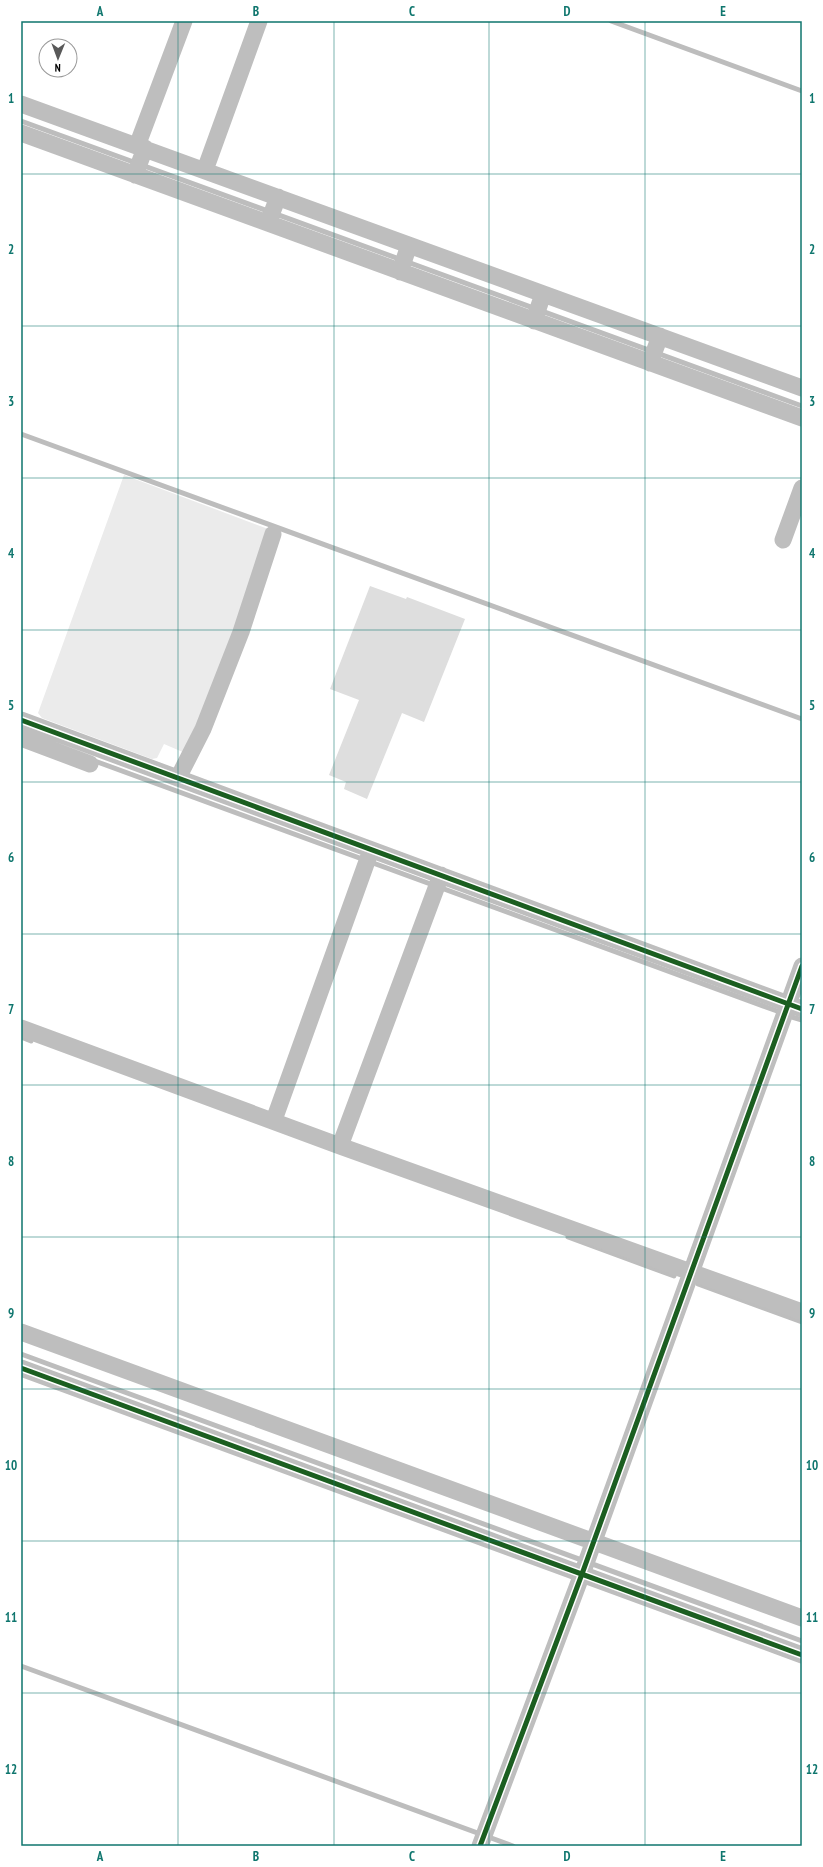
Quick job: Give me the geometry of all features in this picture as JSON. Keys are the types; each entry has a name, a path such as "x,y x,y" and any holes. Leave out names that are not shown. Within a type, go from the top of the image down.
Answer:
{"street":[{"path":"139,160 184,21"},
{"path":"205,170 259,21"},
{"path":"21,104 47,129 139,160 205,170 272,211 655,351 802,418"},
{"path":"21,133 47,129 139,160 272,211 655,351 802,388"},
{"path":"783,540 802,488"},
{"path":"178,778 203,729 241,632 273,534"},
{"path":"21,720 51,742 90,764"},
{"path":"21,738 51,742 178,778 368,857 438,883 795,1006"},
{"path":"274,1120 368,857"},
{"path":"340,1146 438,883"},
{"path":"482,1839 691,1272 795,1006 802,966"},
{"path":"21,1028 274,1120 340,1146 802,1312"},
{"path":"21,1332 586,1560 802,1655"},
{"path":"21,1368 586,1560 802,1618"}],"shaded area":[{"path":"124,475 271,530 228,649 185,753 164,744 157,758 152,759 42,718 38,713"}],"building":[{"path":"370,586 406,599 407,597 465,619 424,722 402,713 367,799 344,789 346,782 329,775 359,700 330,689"}],"waterway":[{"path":"611,21 802,91"},
{"path":"21,121 802,406"},
{"path":"21,434 802,719"},
{"path":"92,760 777,1011"},
{"path":"792,1017 802,1020"},
{"path":"21,1037 31,1041"},
{"path":"568,1237 674,1276"},
{"path":"698,1284 802,1322"},
{"path":"21,1354 802,1641"},
{"path":"21,1666 513,1846"}],"cycle path":[{"path":"21,720 802,1009"},
{"path":"480,1846 582,1574 802,966"},
{"path":"21,1368 802,1655"}]}
